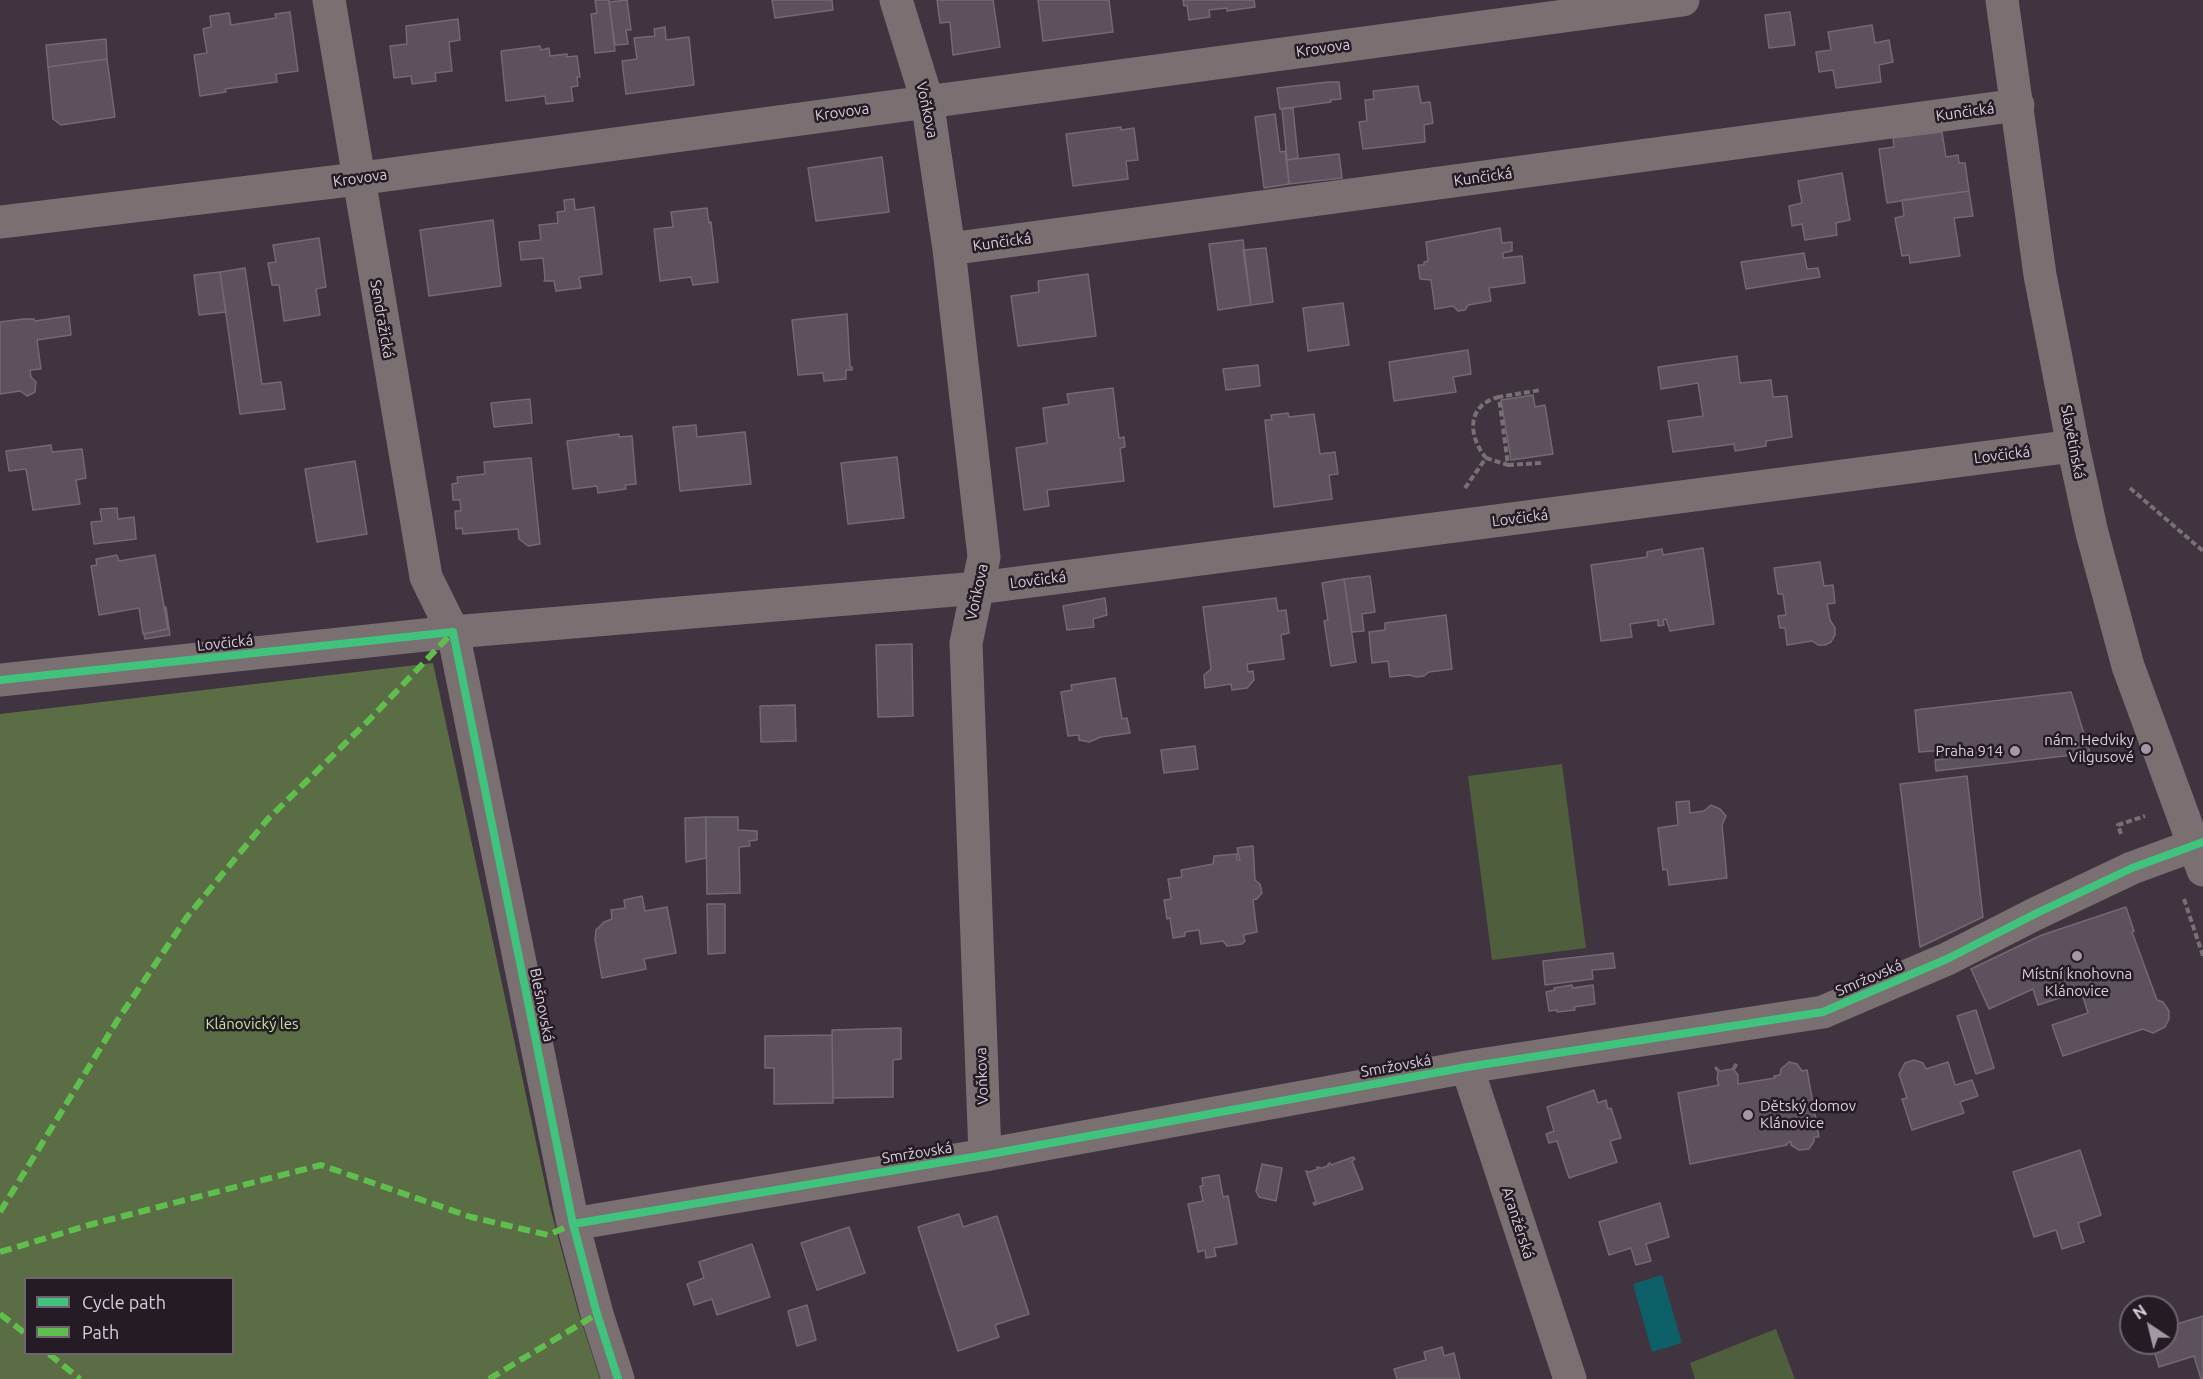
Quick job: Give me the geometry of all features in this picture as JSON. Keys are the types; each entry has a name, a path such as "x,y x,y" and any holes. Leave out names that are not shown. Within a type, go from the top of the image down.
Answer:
{"street":[{"name":"Sendražická","path":"329,0 426,577 453,632"},
{"name":"Voňkova","path":"896,0 927,100 949,249 984,557 966,643 985,1155"},
{"name":"Krovova","path":"0,222 358,178 1683,0"},
{"name":"Slavětínská","path":"2002,0 2040,275 2092,533 2128,666 2200,852"},
{"name":"Kunčická","path":"949,249 2018,105"},
{"name":"Lovčická","path":"0,680 453,632 978,588 2073,446"},
{"name":"Blešnovská","path":"453,632 573,1224 597,1314 618,1379"},
{"name":"Smržovská","path":"573,1224 985,1155 1467,1067 1823,1012 1947,959 2132,868 2200,852"},
{"name":"Aranžérská","path":"1467,1067 1570,1379"}],"path":[{"path":"1540,390 1499,397 1481,406 1474,419 1472,431 1475,442 1486,458 1508,465 1541,463"},
{"path":"1499,397 1508,465"},
{"path":"1463,492 1486,458"},
{"path":"2130,488 2203,551"}],"green space":[{"name":"Klánovický les","path":"433,663 550,1207 578,1311 600,1379 0,1379 0,714"},
{"path":"1562,764 1586,948 1492,960 1468,776"},
{"path":"1776,1329 1795,1379 1695,1379 1690,1363"}],"water":[{"path":"1662,1275 1682,1343 1652,1352 1633,1284"}],"building":[{"path":"595,0 609,0 615,51 595,53 591,14 597,13"},
{"path":"627,0 631,30 626,30 628,44 615,45 609,2"},
{"path":"772,0 832,0 833,10 775,18"},
{"path":"937,0 993,0 1000,47 953,55 950,22 940,23"},
{"path":"1038,0 1109,0 1113,32 1043,41"},
{"path":"1183,0 1254,0 1255,7 1227,11 1227,8 1209,10 1210,17 1189,20 1187,5 1184,6"},
{"path":"290,12 298,71 276,74 277,82 225,89 226,92 200,96 194,55 207,53 203,29 211,27 210,16 229,13 231,25 276,18 275,14"},
{"path":"1790,12 1795,45 1769,48 1765,15"},
{"path":"458,19 460,40 449,42 452,71 435,73 436,81 412,84 411,76 394,78 390,46 407,44 406,26"},
{"path":"1872,25 1875,43 1889,40 1893,62 1879,65 1881,82 1836,88 1833,70 1819,72 1816,52 1831,50 1828,32"},
{"path":"665,27 666,40 689,37 694,85 626,94 622,61 637,59 634,38 655,36 654,29"},
{"path":"106,39 107,59 48,67 46,45"},
{"path":"540,46 541,50 549,48 550,56 567,54 567,57 577,56 580,77 577,77 578,86 571,87 573,101 546,104 545,96 506,101 501,51"},
{"path":"107,59 115,117 61,125 53,119 48,67"},
{"path":"1339,82 1341,99 1280,109 1277,88"},
{"path":"1418,86 1421,103 1430,102 1433,123 1424,125 1425,142 1363,149 1359,122 1367,121 1365,100 1374,99 1373,91"},
{"path":"1293,108 1298,158 1287,160 1282,109"},
{"path":"1275,114 1280,152 1285,151 1289,184 1264,188 1255,117"},
{"path":"1121,127 1121,130 1134,128 1138,160 1126,161 1128,179 1073,186 1066,134"},
{"path":"1942,132 1946,157 1958,155 1959,163 1965,163 1969,191 1887,203 1879,149 1894,147 1893,138"},
{"path":"1339,154 1342,178 1289,184 1287,160"},
{"path":"882,157 889,212 816,221 808,168"},
{"path":"1842,173 1850,220 1836,223 1837,235 1805,240 1802,224 1792,226 1789,206 1802,203 1798,181"},
{"path":"1969,191 1973,216 1954,218 1960,256 1910,263 1909,255 1902,256 1895,218 1904,216 1902,200"},
{"path":"574,199 575,210 594,207 602,274 579,277 581,288 556,291 554,281 544,281 543,258 521,260 519,242 541,240 539,225 558,223 557,212 565,211 564,200"},
{"path":"707,208 709,223 711,222 718,282 693,285 691,277 660,281 654,229 673,227 671,212"},
{"path":"493,220 501,286 429,296 420,230"},
{"path":"1500,228 1502,243 1512,242 1512,251 1503,253 1503,258 1522,256 1525,283 1489,288 1491,301 1468,305 1465,310 1458,311 1453,306 1435,309 1431,280 1420,279 1418,265 1424,265 1424,262 1428,261 1426,242"},
{"path":"319,238 326,287 316,289 320,315 284,321 279,285 272,285 268,263 276,262 273,245"},
{"path":"1243,240 1251,305 1218,310 1209,244"},
{"path":"1266,248 1273,302 1251,305 1243,250"},
{"path":"1804,253 1807,269 1818,268 1820,277 1746,289 1741,262"},
{"path":"245,268 262,384 281,382 285,409 240,414 220,272"},
{"path":"220,272 226,312 199,315 194,275"},
{"path":"1088,274 1096,336 1018,346 1011,296 1039,292 1038,281"},
{"path":"1343,303 1349,345 1308,351 1303,308"},
{"path":"847,314 852,370 846,370 846,379 824,381 823,373 798,375 792,320"},
{"path":"69,316 71,335 37,340 41,369 30,370 31,377 36,382 35,392 27,396 20,391 0,394 0,322 23,319 34,319 35,321"},
{"path":"1468,350 1471,374 1453,377 1456,392 1394,401 1389,362"},
{"path":"1737,356 1740,383 1771,380 1773,397 1787,396 1792,437 1766,441 1766,446 1735,451 1734,444 1673,452 1668,421 1703,416 1698,383 1661,389 1658,367"},
{"path":"1258,365 1260,386 1226,390 1223,369"},
{"path":"1113,388 1119,438 1124,437 1125,447 1120,448 1124,481 1047,490 1049,506 1024,510 1016,448 1047,443 1043,408 1069,404 1067,394"},
{"path":"1533,395 1535,407 1545,405 1553,454 1511,460 1501,400"},
{"path":"530,399 532,423 494,427 491,403"},
{"path":"1288,413 1289,417 1314,414 1320,454 1335,452 1338,474 1329,475 1332,499 1274,507 1265,420 1272,420 1271,415"},
{"path":"696,425 697,437 745,432 751,484 680,491 673,427"},
{"path":"619,434 619,437 632,436 636,484 625,485 626,489 598,493 597,486 573,489 567,441"},
{"path":"51,445 52,452 82,449 86,478 76,480 80,504 33,510 26,469 9,471 6,451"},
{"path":"897,457 904,518 848,524 841,463"},
{"path":"531,458 540,544 528,546 519,539 518,529 463,534 462,528 456,529 455,511 461,511 460,500 453,500 452,484 458,483 457,477 485,474 484,462"},
{"path":"355,461 367,534 317,542 305,469"},
{"path":"117,508 118,519 134,517 136,539 94,544 91,522 102,521 100,509"},
{"path":"1703,548 1714,624 1670,631 1666,619 1663,620 1664,625 1658,626 1658,620 1630,624 1632,637 1601,641 1591,565 1647,557 1647,552 1662,549 1663,555"},
{"path":"117,555 119,561 155,555 168,629 143,634 139,608 99,615 91,566 97,565 96,559"},
{"path":"1820,562 1824,586 1833,585 1835,603 1827,604 1835,635 1831,642 1825,645 1818,645 1812,641 1787,645 1785,628 1780,628 1778,616 1786,615 1783,594 1778,594 1774,568"},
{"path":"1370,576 1375,612 1362,614 1364,631 1352,632 1344,579"},
{"path":"1344,579 1356,662 1331,666 1324,621 1328,620 1322,583"},
{"path":"1105,598 1107,615 1093,619 1094,627 1067,630 1063,606"},
{"path":"1276,598 1278,611 1286,610 1289,633 1281,635 1284,659 1247,664 1248,672 1253,671 1254,680 1247,688 1232,690 1231,684 1205,688 1204,675 1211,669 1203,607"},
{"path":"164,607 166,607 170,635 145,639 144,634 168,629"},
{"path":"1446,615 1452,669 1429,672 1424,676 1390,677 1388,661 1372,663 1369,632 1385,630 1385,623"},
{"path":"912,644 913,716 878,717 876,645"},
{"path":"1115,678 1122,719 1127,718 1130,733 1101,737 1089,742 1079,740 1079,735 1068,736 1061,692 1072,690 1071,685"},
{"path":"2071,692 2090,753 1936,771 1935,760 1947,759 1946,750 1919,752 1915,710"},
{"path":"795,705 796,741 761,742 760,706"},
{"path":"1195,746 1198,769 1164,773 1161,750"},
{"path":"1967,776 1983,917 1920,947 1900,784"},
{"path":"1689,801 1690,813 1704,811 1711,805 1720,809 1726,816 1722,825 1727,878 1669,885 1667,869 1663,870 1658,828 1678,825 1676,802"},
{"path":"706,817 738,817 738,830 757,831 757,840 749,841 750,846 739,847 740,893 707,894"},
{"path":"706,817 706,858 686,862 685,818"},
{"path":"1253,846 1255,880 1260,884 1262,893 1253,900 1257,932 1243,935 1245,941 1242,944 1227,946 1223,941 1201,944 1199,930 1185,932 1185,936 1173,938 1164,900 1171,899 1168,879 1182,877 1181,870 1213,864 1214,856 1237,854 1237,860 1240,860 1237,848"},
{"path":"642,896 645,911 667,907 676,953 644,959 646,969 602,978 595,939 596,930 604,922 612,919 611,910 625,908 624,900"},
{"path":"707,904 725,904 725,953 708,954"},
{"path":"2126,907 2134,931 2132,932 2157,1000 2163,1002 2169,1011 2169,1019 2165,1027 2153,1033 2143,1029 2063,1056 2052,1025 2088,1013 2081,991 2038,1005 2033,989 1989,1009 1971,969 2042,935"},
{"path":"1613,953 1615,968 1592,970 1593,979 1545,985 1543,961"},
{"path":"1572,985 1573,988 1593,985 1595,1004 1574,1007 1575,1010 1549,1011 1546,992"},
{"path":"1976,1010 1994,1068 1976,1074 1957,1016"},
{"path":"901,1028 901,1059 893,1060 893,1097 833,1098 832,1030"},
{"path":"832,1035 833,1103 774,1104 774,1068 765,1068 765,1036"},
{"path":"1914,1060 1923,1063 1926,1069 1948,1062 1955,1085 1972,1080 1978,1096 1960,1102 1964,1113 1912,1130 1902,1099 1907,1098 1899,1074 1905,1063"},
{"name":"Dětský domov Klánovice","path":"1789,1062 1797,1064 1802,1071 1807,1070 1819,1137 1814,1137 1809,1149 1799,1150 1791,1145 1791,1142 1787,1145 1690,1164 1678,1093 1719,1085 1716,1067 1720,1071 1732,1069 1735,1064 1737,1065 1734,1070 1738,1075 1738,1084 1775,1078 1774,1076 1780,1075 1781,1069"},
{"path":"1594,1090 1598,1103 1606,1100 1608,1109 1611,1108 1621,1138 1610,1141 1617,1162 1569,1178 1557,1141 1549,1143 1546,1134 1554,1131 1547,1107"},
{"path":"2080,1150 2101,1215 2078,1223 2084,1242 2062,1249 2056,1230 2034,1237 2013,1172"},
{"path":"1353,1157 1355,1159 1352,1161 1363,1189 1314,1205 1313,1203 1316,1202 1306,1171 1309,1172 1318,1169 1317,1167 1321,1168 1330,1163 1331,1165"},
{"path":"1262,1164 1282,1168 1276,1201 1259,1197 1256,1191"},
{"path":"1219,1175 1223,1197 1228,1196 1237,1244 1214,1248 1216,1256 1206,1258 1205,1250 1198,1252 1188,1204 1203,1201 1200,1186 1203,1186 1202,1178"},
{"path":"1660,1203 1669,1237 1646,1244 1651,1261 1636,1265 1631,1248 1609,1255 1599,1222"},
{"path":"959,1214 963,1227 997,1216 1029,1314 995,1325 999,1337 958,1351 918,1227"},
{"path":"849,1227 865,1273 817,1290 801,1243"},
{"path":"752,1244 770,1297 717,1315 712,1299 694,1305 687,1284 704,1278 699,1262"},
{"path":"807,1305 816,1340 797,1346 788,1311"},
{"path":"2203,1316 2203,1379 2201,1379 2194,1356 2159,1367 2156,1355 2179,1355 2179,1323"},
{"path":"1442,1347 1444,1356 1454,1353 1460,1379 1397,1379 1394,1369 1426,1360 1424,1352"}],"marked path":[{"path":"0,1212 117,1021 187,917 267,820 370,719 453,632"},
{"path":"0,1252 89,1225 321,1165 471,1217 548,1235 573,1224"},
{"path":"0,1314 24,1332"},
{"path":"489,1379 597,1314"},
{"path":"50,1355 80,1379"}],"cycle path":[{"path":"0,680 453,632 573,1224 597,1314 618,1379"},
{"path":"573,1224 985,1155 1467,1067 1823,1012 1947,959 2132,868 2203,842"}],"place":[{"name":"nám. Hedviky Vilgusové","path":"2146,749"},
{"name":"Praha 914","path":"2015,751"},
{"name":"Místní knohovna Klánovice","path":"2077,956"},
{"name":"Dětský domov Klánovice","path":"1748,1115"}]}
